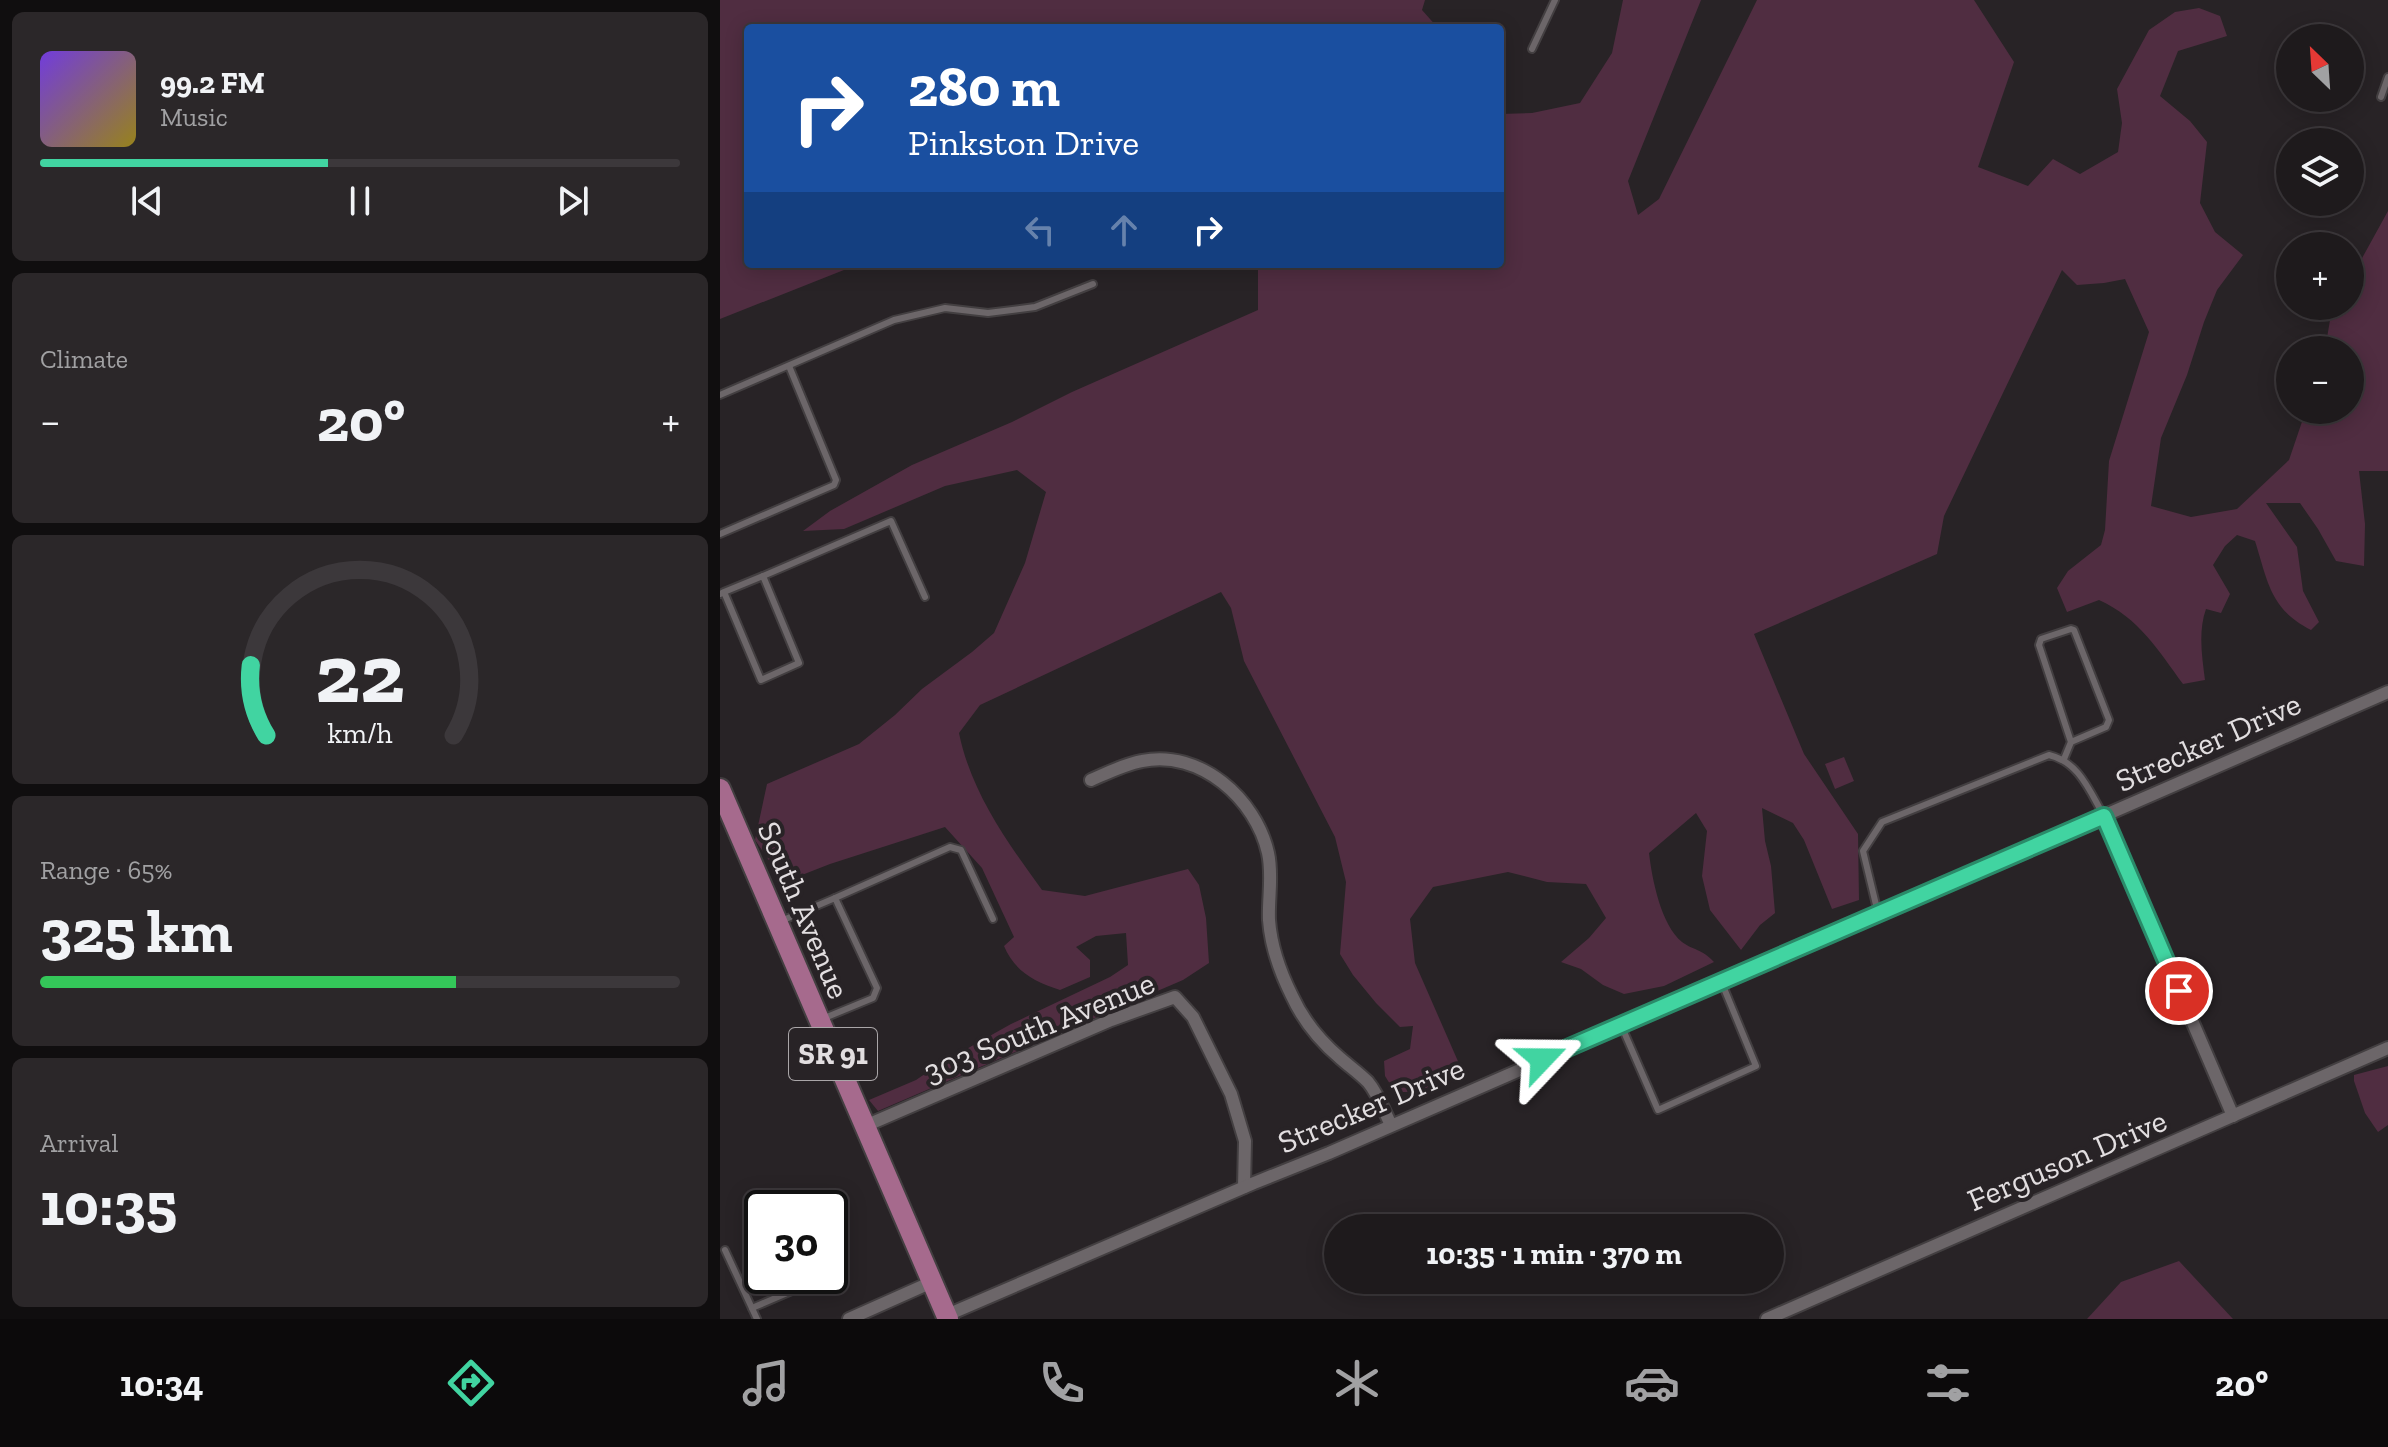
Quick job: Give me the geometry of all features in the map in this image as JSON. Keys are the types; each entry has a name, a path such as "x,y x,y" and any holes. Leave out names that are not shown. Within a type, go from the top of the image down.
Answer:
{"main road":[{"name":"South Avenue","path":"720,789 947,1317"}],"street":[{"name":"Strecker Drive","path":"947,1317 2388,692"},
{"path":"1091,780 1142,761 1170,761 1198,769 1237,794 1255,818 1268,850 1271,865 1271,933 1288,987 1305,1020 1326,1046 1368,1082 1391,1125"},
{"path":"2104,816 2233,1116"},
{"name":"303 South Avenue","path":"865,1126 1111,1020 1175,997 1193,1017 1231,1094 1245,1141 1244,1187"},
{"name":"Ferguson Drive","path":"1767,1319 2388,1048"},
{"path":"849,1319 932,1282"}],"lane":[{"path":"1532,49 1555,0"},
{"path":"2381,97 2388,77"},
{"path":"720,395 894,320 945,308 988,313 1035,307 1093,284"},
{"path":"720,534 834,485 836,480 789,366"},
{"path":"763,576 799,663 761,680 722,593 891,521 925,597"},
{"path":"2064,759 2071,742 2039,645 2041,639 2071,629 2109,720 2106,727 2071,742"},
{"path":"1878,913 1863,851 1882,822 2049,755 2064,759 2077,771 2104,816"},
{"path":"777,922 950,847 961,850 993,919"},
{"path":"819,1021 873,998 877,988 835,898"},
{"path":"1621,1025 1658,1110 1756,1066 1721,981"},
{"path":"725,1250 757,1319"},
{"path":"752,1308 784,1294"}],"shaded area":[{"path":"720,0 1425,0 1422,10 1434,24 744,24 744,268 849,268 720,319"},
{"path":"1623,0 1701,0 1628,181 1638,215 1659,199 1757,0 1974,0 2014,62 1978,167 2028,186 2053,159 2080,174 2118,152 2122,123 2117,89 2149,30 2175,12 2199,8 2220,16 2227,36 2178,51 2160,96 2190,121 2207,142 2200,203 2215,232 2243,255 2217,290 2161,438 2151,506 2191,517 2237,509 2289,460 2301,424 2364,424 2364,336 2327,336 2330,320 2364,320 2364,255 2388,211 2388,471 2359,471 2365,524 2364,566 2336,561 2300,503 2266,503 2297,547 2303,591 2319,622 2311,630 2287,613 2272,593 2255,541 2237,535 2225,546 2213,565 2230,594 2221,613 2206,609 2201,644 2205,680 2183,684 2147,636 2113,607 2099,600 2067,612 2057,588 2068,571 2101,545 2105,530 2109,461 2149,332 2125,279 2077,285 2062,270 1944,516 1937,554 1754,634 1804,754 1858,834 1859,900 1832,909 1804,840 1793,823 1762,808 1775,913 1760,925 1741,950 1710,910 1702,876 1707,831 1696,813 1649,853 1655,888 1668,925 1682,942 1714,962 1664,986 1624,994 1603,985 1581,969 1561,962 1589,938 1606,918 1586,884 1547,882 1508,872 1433,887 1410,919 1415,963 1464,1075 1429,1092 1395,1092 1385,1076 1384,1061 1410,1049 1413,1026 1400,1027 1376,1003 1340,954 1346,882 1335,837 1244,661 1231,608 1221,592 980,705 959,733 981,796 1042,890 1085,896 1188,869 1199,885 1206,918 1209,963 1183,980 878,1111 869,1100 916,1080 1011,1024 1110,977 1128,965 1126,933 1096,936 1076,947 1090,960 1090,977 1060,990 1034,979 1014,963 1004,946 1014,937 982,868 945,827 784,882 755,840 767,784 859,744 922,689 994,633 1025,563 1046,492 1017,470 945,486 844,529 803,531 830,511 912,465 1258,310 1258,268 1504,268 1504,114 1532,113 1580,103 1612,53"},
{"path":"1844,757 1854,781 1835,789 1825,764"},
{"path":"2388,1066 2388,1125 2378,1132 2365,1113 2354,1075"},
{"path":"2179,1261 2233,1319 2087,1319 2121,1282"}],"route":[{"path":"1542,1059 2104,816 2179,991"}]}
